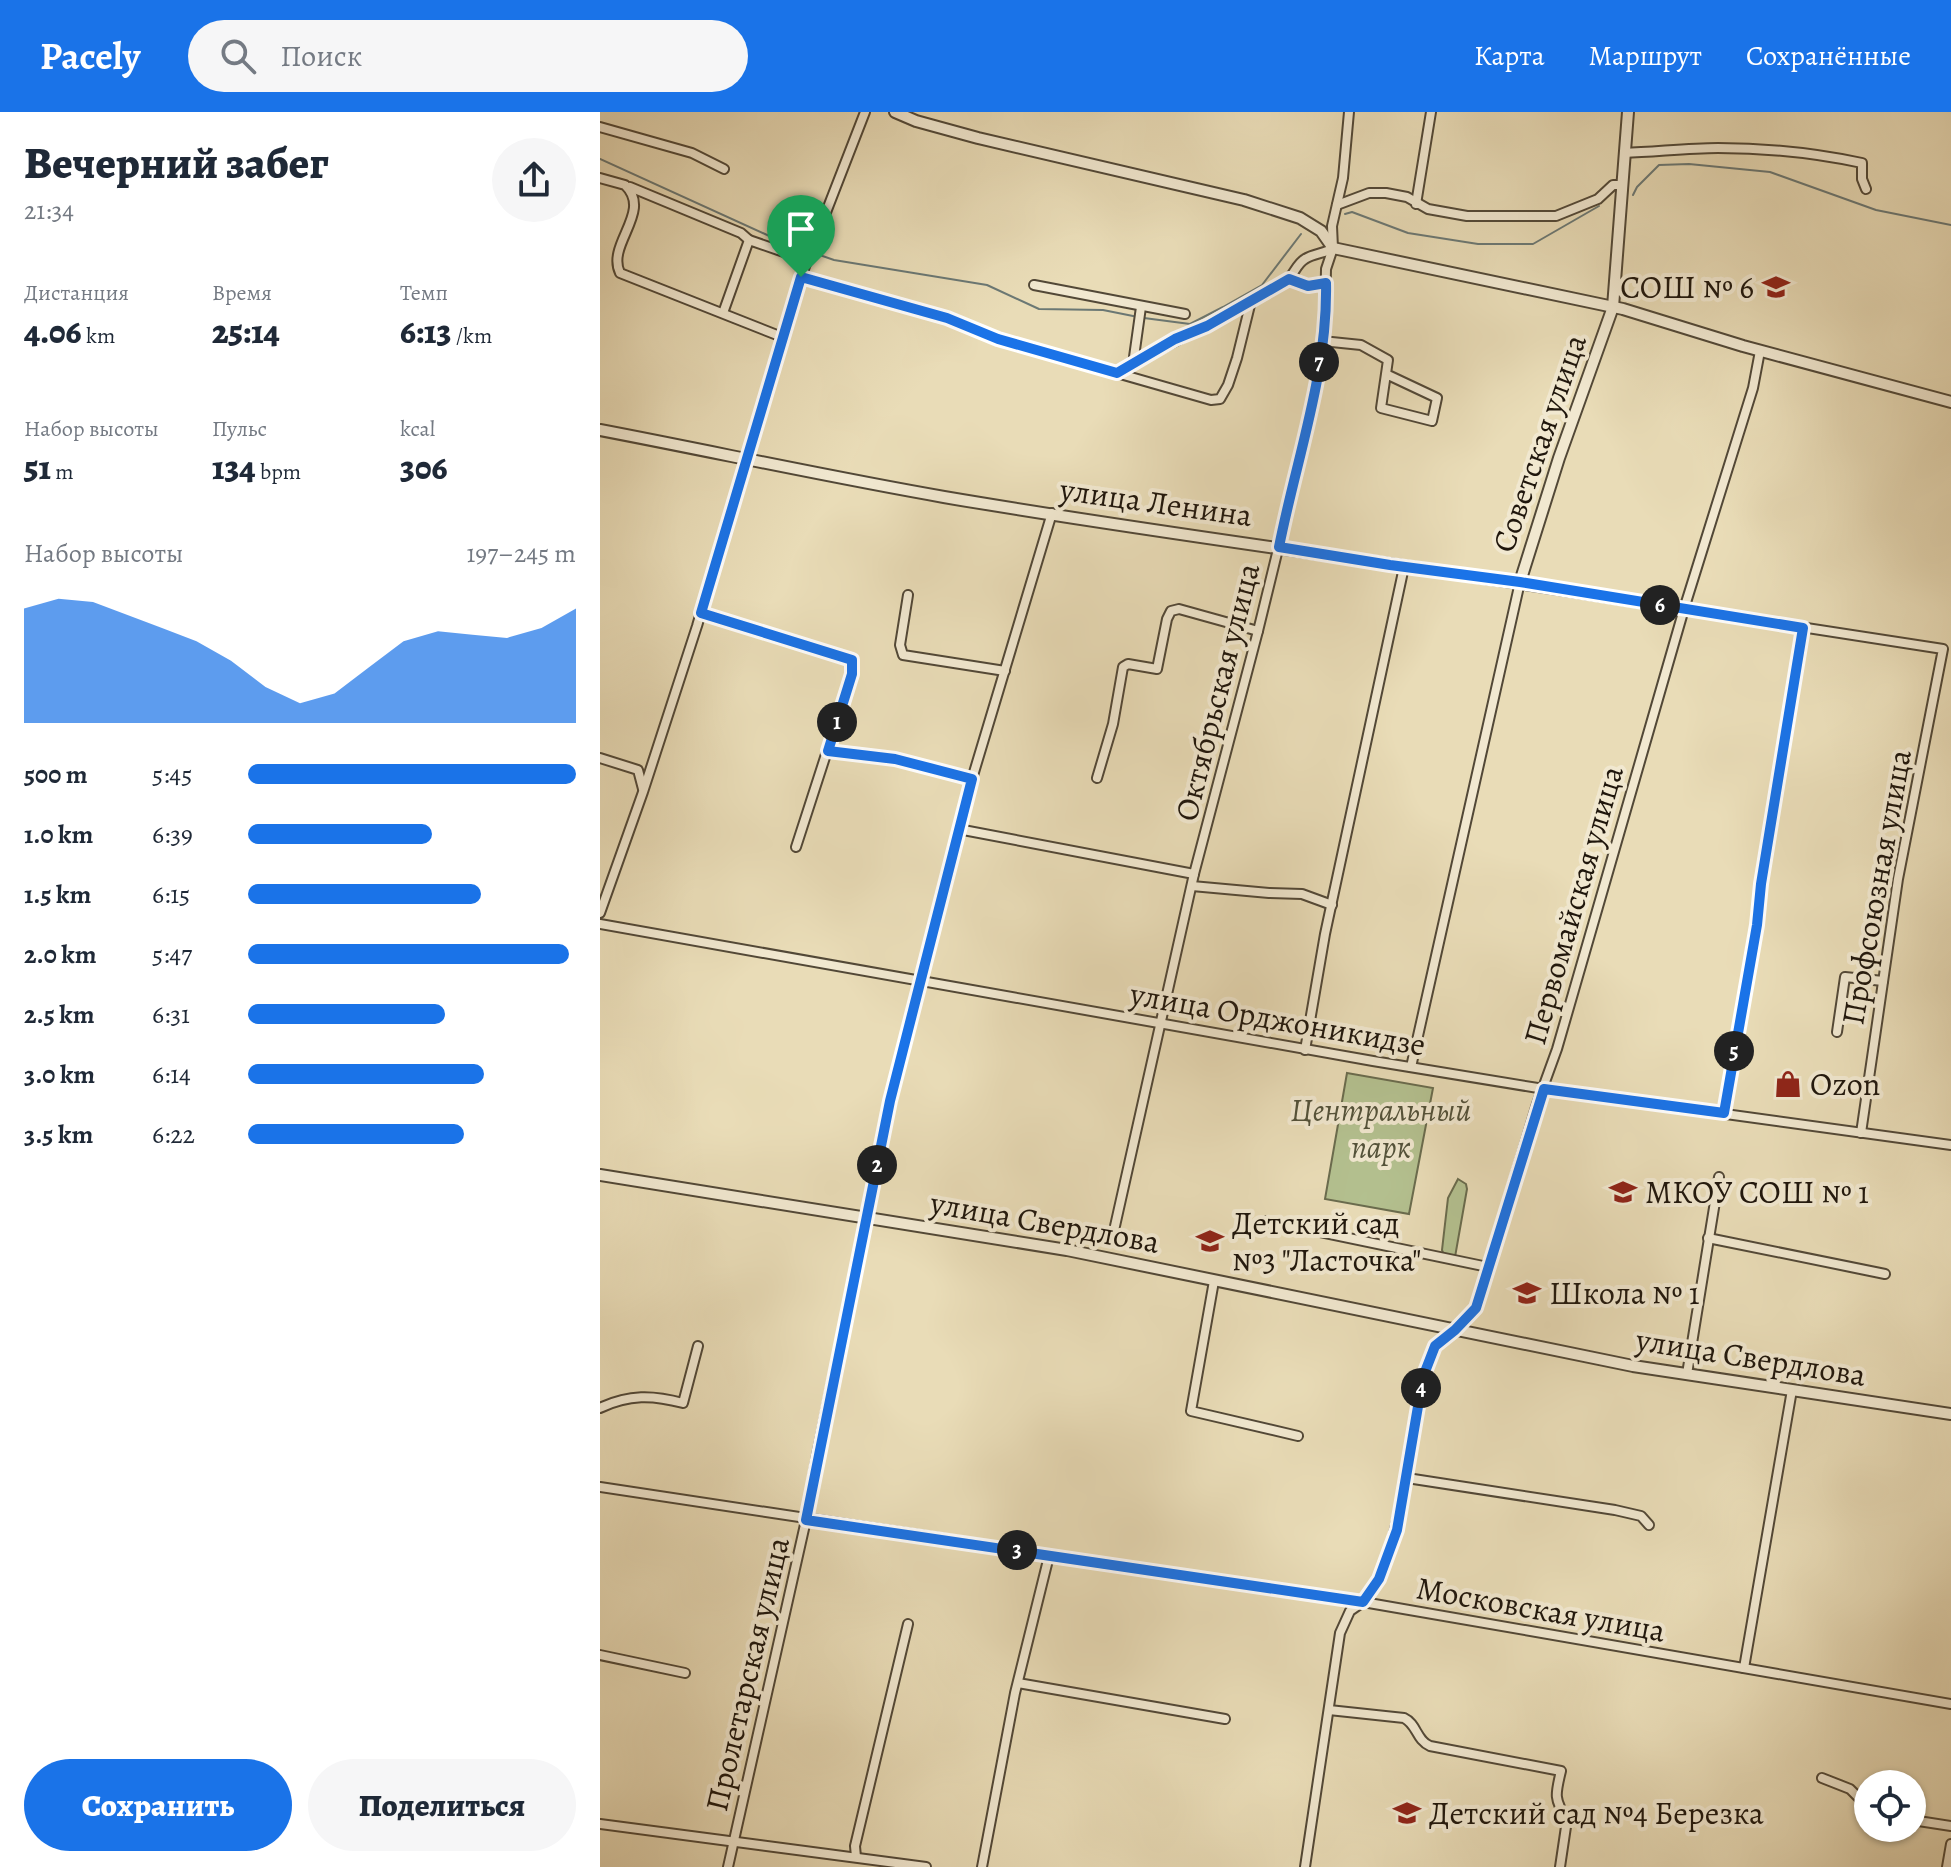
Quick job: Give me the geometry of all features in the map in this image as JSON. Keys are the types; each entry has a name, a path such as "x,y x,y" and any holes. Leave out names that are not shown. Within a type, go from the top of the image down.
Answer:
{"street":[{"path":"600,913 701,613 801,277 865,112"},
{"path":"895,112 978,138 1244,200 1300,218 1321,231 1333,248 1613,307 1760,351 1951,402"},
{"name":"Октябрьская улица","path":"1113,1235 1194,874 1311,414 1322,341 1326,269 1333,248 1332,226 1343,178 1349,112"},
{"path":"1416,204 1431,112"},
{"name":"Советская улица","path":"1411,1067 1520,582 1559,458 1613,307 1628,112"},
{"path":"600,127 692,153 724,169"},
{"path":"1624,153 1718,148 1778,150 1833,157 1862,163 1862,179 1866,189"},
{"path":"600,178 625,185 807,262"},
{"path":"625,185 632,191 635,208 617,258 620,273 782,337"},
{"path":"1337,205 1369,193 1407,197 1428,209 1467,216 1556,216 1598,199 1613,185 1621,185"},
{"path":"1407,197 1418,190"},
{"path":"723,313 749,240"},
{"path":"1117,373 1289,279 1304,259 1324,254 1333,248"},
{"path":"801,277 947,318 998,339 1211,400 1220,399 1228,385 1251,301"},
{"path":"1289,279 1308,286 1326,283"},
{"path":"1034,285 1185,314"},
{"path":"1133,364 1141,307"},
{"path":"1322,341 1361,345 1388,360 1381,408 1432,421 1437,398 1386,374"},
{"name":"Первомайская улица","path":"1305,1867 1340,1633 1350,1611 1363,1602 1379,1579 1389,1555 1407,1478 1423,1377 1435,1346 1476,1308 1753,388 1760,351"},
{"name":"улица Ленина","path":"600,430 945,497 1520,582 1943,649"},
{"name":"Пролетарская улица","path":"728,1867 806,1520 890,1101 958,829 1052,513"},
{"path":"1305,1050 1332,905 1404,567"},
{"path":"908,595 900,645 903,655 1005,671"},
{"path":"1097,778 1113,724 1123,667 1128,664 1157,669 1171,611 1179,609 1258,631"},
{"path":"701,613 852,660 852,674 796,847"},
{"path":"1724,1113 1803,628"},
{"name":"Профсоюзная улица","path":"1861,1133 1898,879 1943,649"},
{"path":"828,751 895,759 972,779"},
{"path":"600,758 638,770 643,792"},
{"path":"958,829 1194,874"},
{"path":"1192,886 1302,894 1332,905"},
{"name":"улица Орджоникидзе","path":"600,924 1305,1050 1544,1089 1951,1145"},
{"path":"1837,1032 1845,977 1883,981"},
{"name":"улица Свердлова","path":"600,1175 1067,1250 1633,1366 1951,1414"},
{"path":"1687,1374 1719,1177"},
{"path":"1267,1221 1488,1267"},
{"path":"1708,1238 1885,1274"},
{"path":"1214,1281 1191,1411 1298,1436"},
{"path":"600,1408 638,1396 657,1396 683,1403 698,1346"},
{"path":"1744,1668 1792,1390"},
{"path":"1407,1478 1615,1510 1641,1516 1649,1525"},
{"name":"Московская улица","path":"600,1487 1363,1602 1951,1704"},
{"path":"982,1867 1018,1683 1049,1556"},
{"path":"856,1857 855,1846 908,1624"},
{"path":"600,1655 685,1673"},
{"path":"1018,1683 1225,1719"},
{"path":"1329,1710 1404,1718 1412,1723 1424,1744 1561,1771 1555,1794 1567,1820 1560,1867"},
{"path":"1822,1778 1854,1793"},
{"path":"1926,1822 1951,1826"},
{"path":"600,1824 926,1867"},
{"path":"1949,1861 1951,1844"}],"green space":[{"name":"Центральный парк","path":"1347,1073 1433,1088 1409,1214 1325,1199"},
{"path":"1458,1179 1466,1184 1467,1189 1455,1257 1444,1255 1442,1250 1448,1198"}],"waterway":[{"path":"600,159 807,251"},
{"path":"1633,195 1659,165 1689,164 1770,172 1876,210 1951,225"},
{"path":"1345,214 1352,212 1408,233 1478,244 1533,244 1599,206"},
{"path":"1144,318 1190,324 1223,307 1262,285 1301,234"},
{"path":"814,253 834,260 987,285 1039,309 1103,310 1138,317"}],"place":[{"name":"СОШ № 6","path":"1776,287"},
{"name":"Ozon","path":"1788,1084"},
{"name":"МКОУ СОШ № 1","path":"1623,1192"},
{"name":"Детский сад №3 \"Ласточка\"","path":"1210,1241"},
{"name":"Школа № 1","path":"1527,1293"},
{"name":"Детский сад №4 Березка","path":"1407,1813"}],"route":[{"path":"801,277 947,318 998,339 1117,373 1289,279 1308,286 1326,283 1325,319 1311,414 1279,547 1803,628 1724,1113 1544,1089 1476,1308 1435,1346 1423,1377 1397,1530 1379,1579 1363,1602 806,1520 890,1101 972,779 895,759 828,751 852,674 852,660 701,613 801,277"}]}
